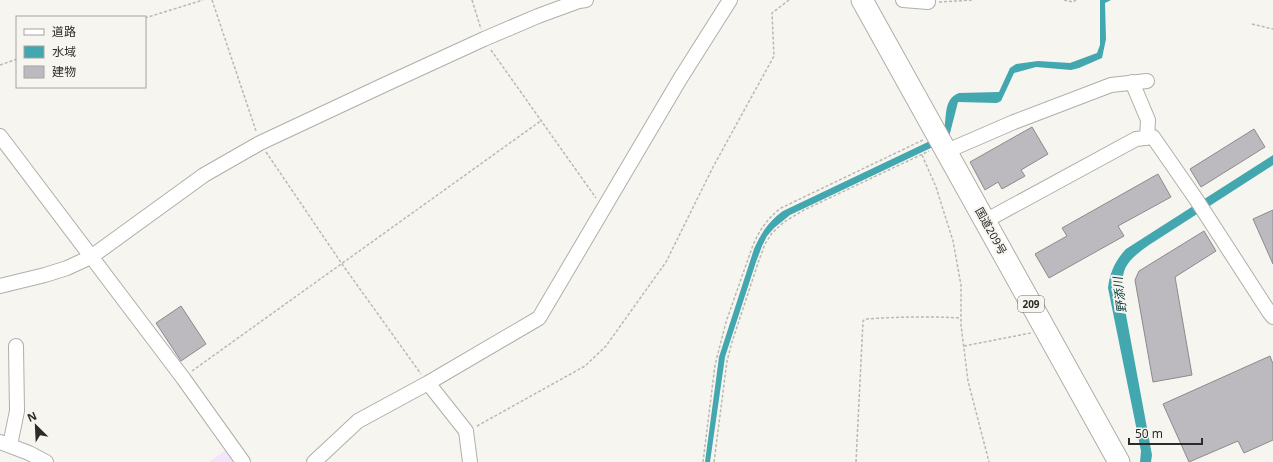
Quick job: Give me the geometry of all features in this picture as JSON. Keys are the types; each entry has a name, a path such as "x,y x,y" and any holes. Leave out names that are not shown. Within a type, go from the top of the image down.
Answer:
{"highway":[{"name":"国道209号","path":"868,2 937,143 985,221 1119,462"}],"street":[{"path":"0,286 67,268 91,257 204,174 260,143 386,84 538,16 586,0"},
{"path":"314,462 358,421 428,383 539,318 680,79 730,0"},
{"path":"903,0 928,2"},
{"path":"937,143 1014,122 1111,85 1147,81"},
{"path":"1132,82 1148,120 1147,138"},
{"path":"0,136 182,378 243,462"},
{"path":"985,221 1136,139 1153,138 1196,199 1273,317"},
{"path":"16,346 17,411 5,443 46,462"},
{"path":"428,383 466,431 470,462"}],"path":[{"path":"146,18 203,0"},
{"path":"212,0 260,143 342,264 428,383"},
{"path":"472,0 484,40 604,209"},
{"path":"466,431 585,366 606,346 666,262 713,167 774,56 772,13 789,0"},
{"path":"928,2 973,0"},
{"path":"1064,0 1073,2 1076,0"},
{"path":"1252,24 1273,29"},
{"path":"0,64 16,59"},
{"path":"182,378 542,120"},
{"path":"703,462 716,359 726,322 758,232 770,217 781,208 937,143"},
{"path":"714,462 727,361 765,244 772,233 784,222 804,210 922,154 943,208 953,241 960,285 960,318 968,380 989,462"},
{"path":"856,462 863,321 865,319 890,317 929,316 960,318"},
{"path":"964,346 1046,330"}],"shaded area":[{"path":"227,449 237,462 209,462"}],"water":[{"path":"1100,0 1111,0 1105,3 1106,39 1102,58 1071,70 1036,67 1014,73 1001,101 997,103 958,102 949,137 937,145 790,215 767,236 756,262 725,357 710,462 705,462 719,357 754,249 770,223 783,211 932,140 944,131 948,104 954,96 959,93 999,92 1010,68 1016,64 1038,61 1070,63 1097,53 1100,45"},
{"name":"野添川","path":"1273,155 1273,165 1149,245 1128,263 1125,269 1122,284 1124,304 1152,455 1151,462 1140,462 1141,451 1108,288 1114,267 1126,249"}],"building":[{"path":"1032,127 1048,154 1021,170 1025,176 1002,189 998,182 985,190 970,162"},
{"path":"1254,129 1265,147 1201,187 1190,169"},
{"path":"1158,174 1171,197 1118,226 1124,236 1049,278 1035,254 1067,236 1062,228"},
{"path":"1273,210 1273,264 1253,219"},
{"path":"1204,231 1216,251 1175,277 1192,375 1153,382 1135,280 1139,271"},
{"path":"181,306 206,344 181,361 156,323"},
{"path":"1270,356 1273,364 1273,440 1244,453 1238,441 1189,462 1163,404"}]}
